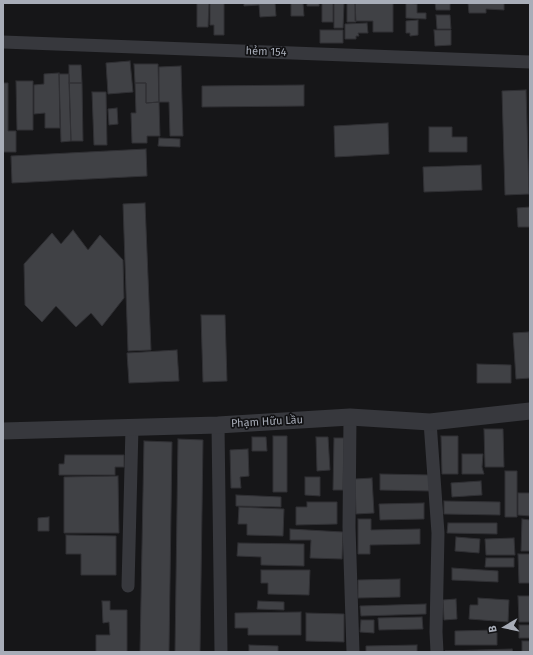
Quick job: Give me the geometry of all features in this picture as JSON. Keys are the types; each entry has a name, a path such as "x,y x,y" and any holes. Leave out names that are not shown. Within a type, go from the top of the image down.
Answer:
{"street":[{"path":"3,33 3,42"},
{"name":"hẻm 154","path":"3,42 530,62"},
{"name":"Phạm Hữu Lầu","path":"3,431 218,425 350,417 430,422 530,411"},
{"path":"350,417 349,527 353,652"},
{"path":"430,422 438,533 437,652"},
{"path":"218,425 221,652"},
{"path":"128,586 132,427"}],"building":[{"path":"197,3 209,3 208,27 197,27"},
{"path":"210,3 224,3 224,35 214,35 214,25 210,25"},
{"path":"244,3 275,3 276,16 260,17 259,5 244,6"},
{"path":"291,3 303,3 304,16 291,16"},
{"path":"307,3 319,3 319,6 307,6"},
{"path":"322,3 333,3 333,22 322,22"},
{"path":"334,3 344,3 343,28 334,28"},
{"path":"347,3 355,3 356,22 347,22"},
{"path":"355,3 393,3 393,32 373,32 373,21 355,21"},
{"path":"406,3 417,4 417,13 426,13 426,19 406,18"},
{"path":"435,3 450,3 450,10 436,10"},
{"path":"468,3 504,3 504,10 486,9 486,13 469,13"},
{"path":"436,15 450,15 451,29 437,29"},
{"path":"418,20 418,35 410,36 410,33 406,33 406,21"},
{"path":"367,23 368,33 358,33 359,36 356,36 356,39 345,39 345,24"},
{"path":"320,30 343,30 343,43 320,43"},
{"path":"434,30 451,30 451,45 435,46"},
{"path":"130,61 133,92 108,94 106,63"},
{"path":"134,64 158,64 159,102 146,103 146,83 135,83"},
{"path":"69,65 81,65 82,83 69,83"},
{"path":"181,66 183,136 170,136 169,102 159,102 159,67"},
{"path":"59,73 60,128 45,128 45,113 34,114 34,85 44,84 44,74"},
{"path":"59,74 69,74 71,141 61,142"},
{"path":"16,81 33,81 33,130 17,130"},
{"path":"3,83 8,83 8,131 16,131 16,152 3,152"},
{"path":"69,83 82,83 83,141 71,141"},
{"path":"135,83 146,83 146,103 159,102 160,136 147,136 147,143 132,143 131,113 136,113"},
{"path":"304,85 304,106 202,107 202,86"},
{"path":"526,90 529,194 505,195 502,91"},
{"path":"92,92 106,92 107,145 94,145"},
{"path":"117,108 118,124 109,125 108,109"},
{"path":"388,123 389,154 335,157 334,126"},
{"path":"429,127 452,127 452,137 467,137 467,152 429,152"},
{"path":"159,138 180,139 180,147 158,146"},
{"path":"146,149 147,176 12,183 11,156"},
{"path":"481,165 482,190 424,192 423,167"},
{"path":"145,203 151,350 128,351 123,204"},
{"path":"530,207 530,227 518,227 517,208"},
{"path":"73,230 88,250 100,235 123,260 124,298 102,326 91,313 76,327 56,306 42,322 25,305 24,264 52,233 61,244"},
{"path":"201,315 225,315 227,381 203,382"},
{"path":"529,332 530,378 516,379 513,333"},
{"path":"177,350 179,381 129,383 127,353"},
{"path":"477,364 511,365 511,383 477,383"},
{"path":"484,429 503,429 504,467 485,467"},
{"path":"273,436 287,436 287,492 273,492"},
{"path":"441,436 458,436 458,474 442,474"},
{"path":"252,437 266,437 267,451 252,451"},
{"path":"316,437 328,437 330,470 317,471"},
{"path":"334,438 344,438 343,490 333,490"},
{"path":"178,439 203,440 200,652 175,652"},
{"path":"144,441 172,442 169,652 140,652"},
{"path":"248,449 249,476 240,477 241,488 231,488 230,450"},
{"path":"462,454 483,454 482,467 484,474 462,474"},
{"path":"65,455 124,455 124,467 115,467 115,475 59,475 59,464 64,464"},
{"path":"505,471 517,471 517,517 505,517"},
{"path":"380,474 430,475 430,491 380,490"},
{"path":"118,476 119,533 64,533 64,477"},
{"path":"305,477 320,477 320,496 305,495"},
{"path":"372,478 374,513 356,514 355,479"},
{"path":"481,481 482,495 452,497 451,483"},
{"path":"518,493 530,493 530,516 518,515"},
{"path":"236,495 281,497 281,507 236,506"},
{"path":"444,501 500,502 500,515 444,514"},
{"path":"307,502 337,502 337,524 296,525 296,507 307,507"},
{"path":"424,503 424,519 380,520 379,504"},
{"path":"239,507 284,509 283,536 247,535 247,524 238,524"},
{"path":"49,517 49,531 38,531 38,518"},
{"path":"358,519 371,519 371,530 420,529 420,544 370,545 370,554 358,554"},
{"path":"522,519 530,520 530,551 521,551"},
{"path":"448,523 497,523 497,534 447,533"},
{"path":"290,529 343,532 342,559 310,558 311,540 290,540"},
{"path":"66,535 116,536 116,575 81,575 81,554 66,554"},
{"path":"456,537 480,539 479,553 455,551"},
{"path":"514,538 515,555 486,555 485,539"},
{"path":"238,543 304,544 304,566 261,565 261,557 237,556"},
{"path":"518,554 530,554 530,583 519,583"},
{"path":"486,558 514,558 514,567 485,567"},
{"path":"452,568 498,571 498,582 452,580"},
{"path":"261,570 310,570 309,595 268,594 268,583 261,583"},
{"path":"400,579 400,597 358,598 358,580"},
{"path":"518,596 530,596 530,622 519,622"},
{"path":"478,598 509,600 508,622 469,619 470,605 478,605"},
{"path":"456,599 457,619 444,620 443,600"},
{"path":"102,601 110,601 110,610 127,610 127,652 96,652 96,635 110,635 109,622 103,623"},
{"path":"258,601 284,602 284,610 257,609"},
{"path":"426,604 426,614 361,616 360,606"},
{"path":"301,612 301,635 248,635 248,628 235,628 235,613"},
{"path":"306,613 344,614 344,642 306,641"},
{"path":"422,617 423,629 379,630 378,618"},
{"path":"361,620 374,620 374,633 360,632"},
{"path":"519,625 530,625 530,638 519,638"},
{"path":"497,630 497,645 455,645 455,631"},
{"path":"522,641 530,641 530,652 522,652"},
{"path":"249,645 278,646 278,652 249,652"},
{"path":"417,645 417,652 366,652 366,646"},
{"path":"512,649 513,652 445,651"}]}
